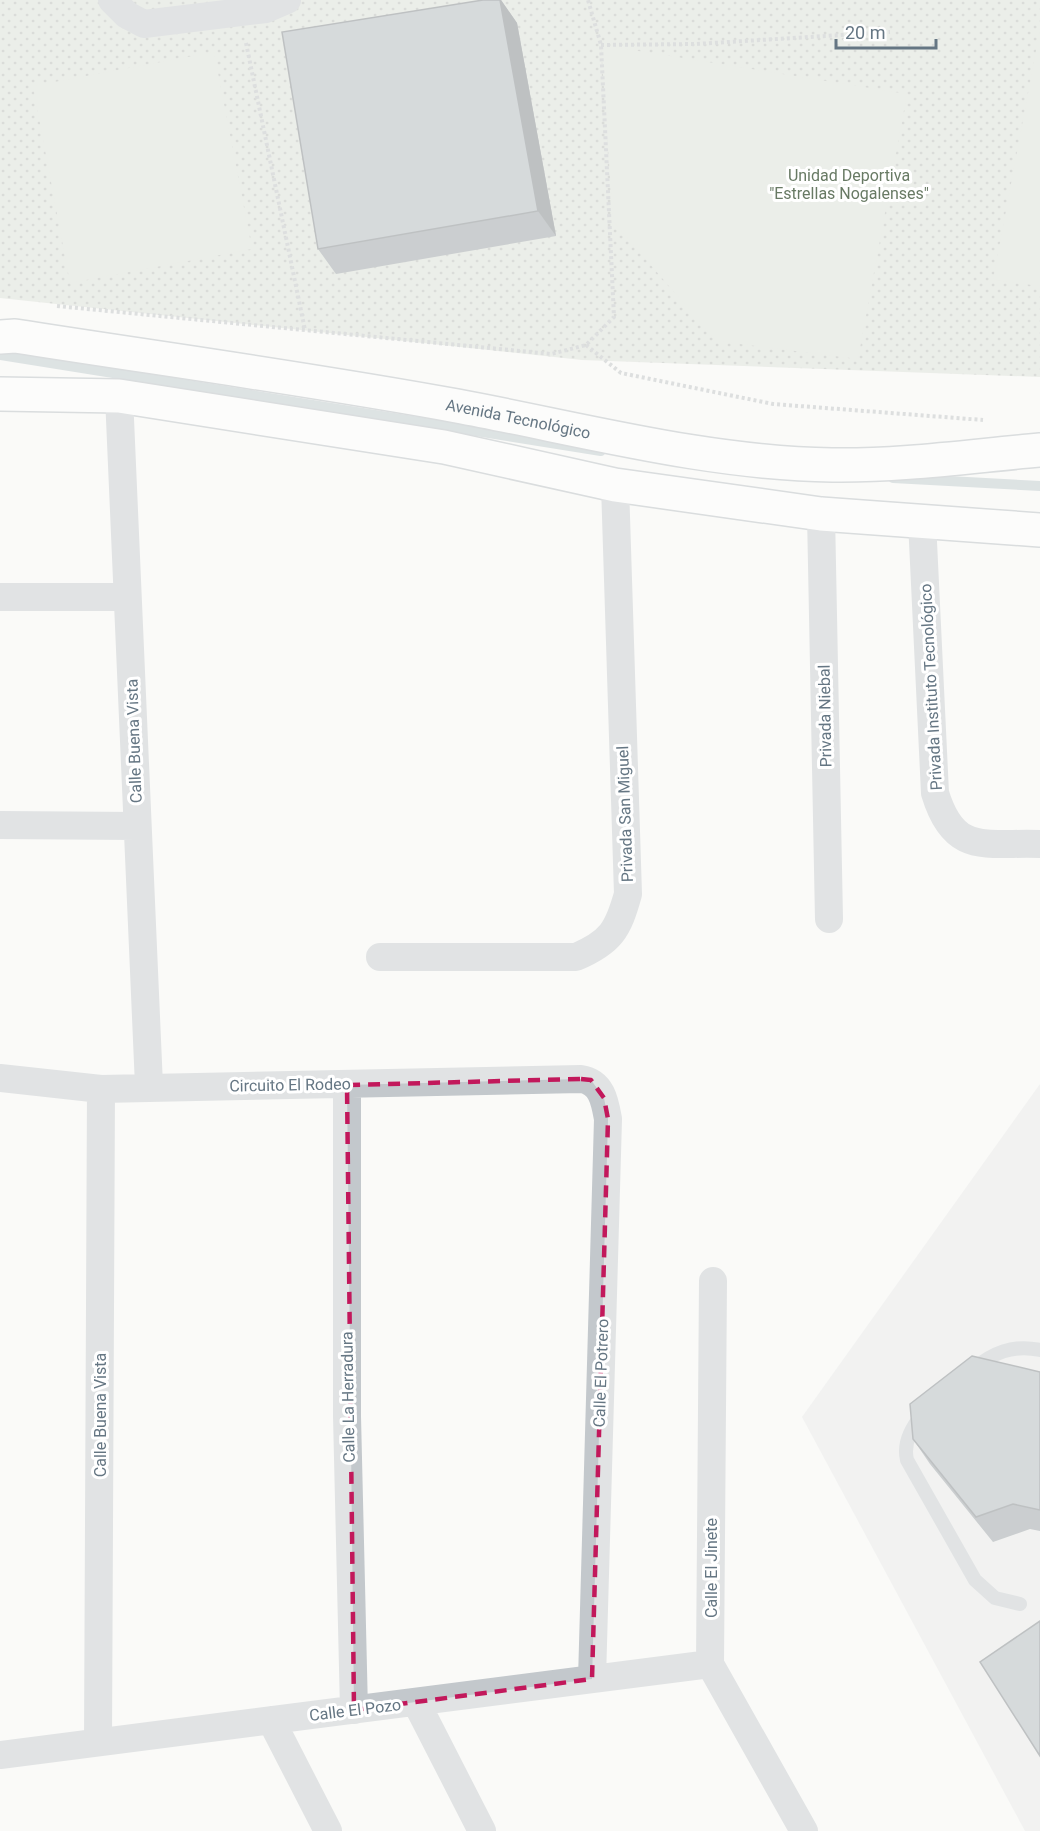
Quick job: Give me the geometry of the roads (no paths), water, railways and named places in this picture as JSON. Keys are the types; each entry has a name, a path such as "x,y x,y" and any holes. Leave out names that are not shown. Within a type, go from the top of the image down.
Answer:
{"main road":[{"name":"Avenida Tecnológico","path":"0,337 15,336 455,405 693,452 753,460 833,465 910,462 1040,450"},
{"path":"0,394 118,396 444,447 615,485 821,514 1040,530"}],"street":[{"path":"112,0 127,15 144,24 266,9 286,0"},
{"name":"Calle Buena Vista","path":"118,396 149,1086"},
{"name":"Privada San Miguel","path":"380,957 576,957 595,949 611,936 620,922 628,894 615,485"},
{"name":"Privada Niebal","path":"821,514 829,919"},
{"name":"Privada Instituto Tecnológico","path":"922,521 935,793 942,816 955,834 972,842 1040,844"},
{"path":"0,597 127,597"},
{"path":"0,825 137,826"},
{"name":"Circuito El Rodeo","path":"0,1078 100,1089 149,1086 347,1085 581,1079"},
{"name":"Calle El Potrero","path":"581,1079 591,1080 597,1086 604,1098 608,1119 592,1679"},
{"name":"Calle La Herradura","path":"347,1085 347,1416 354,1710"},
{"name":"Calle Buena Vista","path":"98,1742 100,1089"},
{"name":"Calle El Jinete","path":"713,1281 710,1664 804,1831"},
{"name":"Calle El Pozo","path":"0,1755 710,1664"},
{"path":"416,1702 482,1831"},
{"path":"271,1720 328,1831"}],"lane":[{"path":"963,1378 990,1355 1025,1347 1040,1350"},
{"path":"928,1409 920,1416 909,1435 904,1449 907,1460 975,1580 995,1598 1020,1604"}],"waterway":[{"path":"0,355 601,451"},
{"path":"893,478 1040,486"}],"park label":[{"name":"Unidad Deportiva \"Estrellas Nogalenses\"","path":"849,184"}]}
